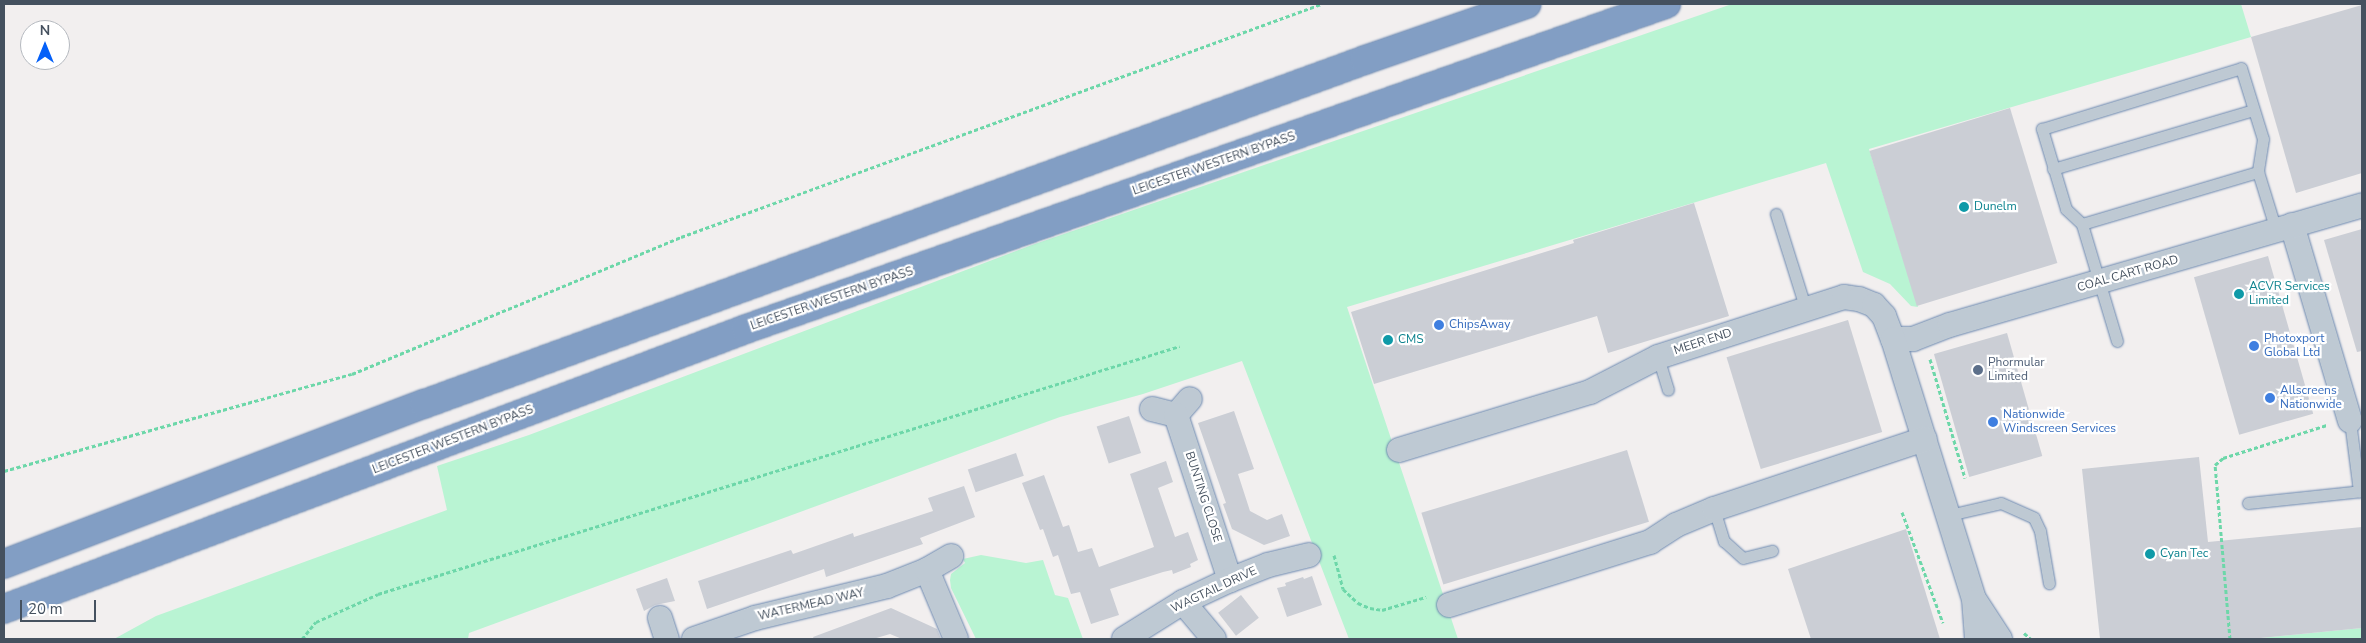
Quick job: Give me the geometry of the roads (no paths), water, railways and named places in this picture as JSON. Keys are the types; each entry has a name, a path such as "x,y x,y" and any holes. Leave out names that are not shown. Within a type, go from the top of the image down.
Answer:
{"highway":[{"path":"4,564 424,404 1346,66 1528,4"},
{"name":"LEICESTER WESTERN BYPASS","path":"4,609 746,329 1666,4"}],"street":[{"name":"COAL CART ROAD","path":"1893,339 1913,338 2362,205"},
{"path":"2284,227 2350,421"},
{"name":"MEER END","path":"1399,450 1590,392 1658,357 1844,297 1859,299 1874,305 1884,316 1893,339 1974,599 1977,639"},
{"name":"BUNTING CLOSE","path":"1152,409 1183,407 1230,580"},
{"path":"1449,605 1650,542 1676,525 1714,508 1925,439"},
{"name":"WAGTAIL DRIVE","path":"1124,639 1183,602 1230,580 1268,565 1321,553"},
{"name":"WATERMEAD WAY","path":"694,639 755,618 865,593 927,570 951,556"},
{"path":"927,570 956,639"},
{"name":"MEER END","path":"1974,599 2000,639"},
{"path":"1183,602 1214,639"}],"lane":[{"path":"2117,341 2082,224 2066,209 2042,129 2241,68 2263,139 2258,172 2284,227"},
{"path":"2053,169 2254,110"},
{"path":"2082,224 2258,172"},
{"path":"1776,214 1806,310"},
{"path":"1658,357 1668,390"},
{"path":"2248,503 2361,491 2350,421"},
{"path":"1949,515 2002,503 2034,518 2040,531 2049,583"},
{"path":"1714,508 1724,541 1743,558 1772,551"}],"place":[{"name":"Dunelm","path":"1964,207"},
{"name":"ACVR Services Limited","path":"2239,294"},
{"name":"ChipsAway","path":"1439,325"},
{"name":"CMS","path":"1388,340"},
{"name":"Photoxport Global Ltd","path":"2254,346"},
{"name":"Phormular Limited","path":"1978,370"},
{"name":"Allscreens Nationwide","path":"2270,398"},
{"name":"Nationwide Windscreen Services","path":"1993,422"},
{"name":"Cyan Tec","path":"2150,554"}]}
